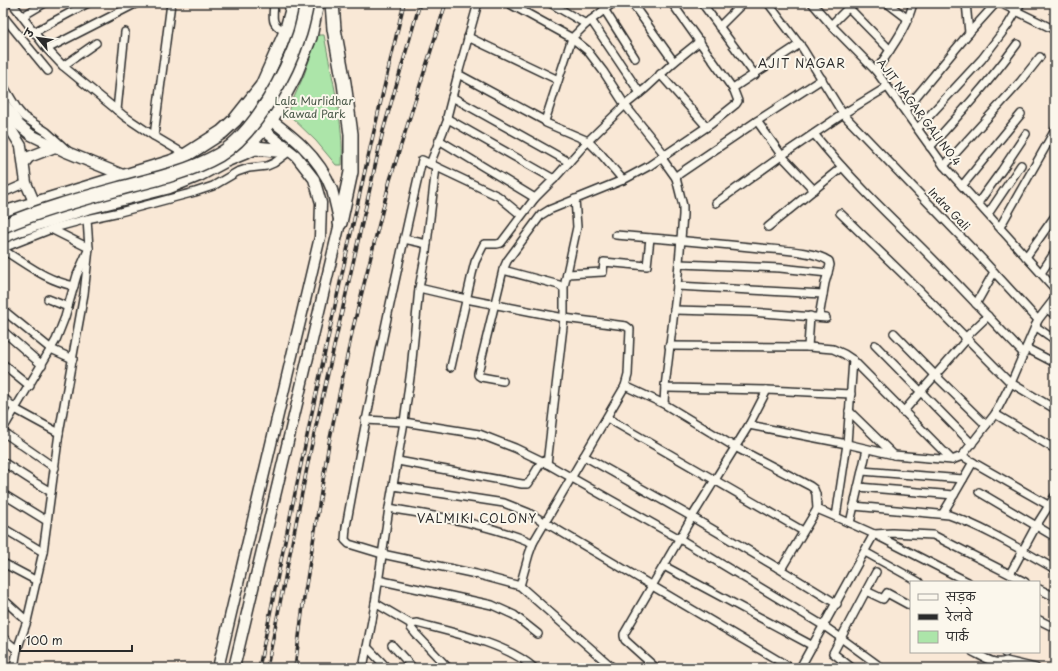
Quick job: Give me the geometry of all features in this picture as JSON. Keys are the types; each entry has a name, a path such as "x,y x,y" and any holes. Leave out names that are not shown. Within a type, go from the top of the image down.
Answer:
{"highway":[{"path":"3,215 11,211 171,162 186,155 222,132 262,86 286,32 294,3"},
{"path":"3,226 63,205 174,174 220,154 243,136 260,115 282,76 300,33 308,3"},
{"path":"226,160 254,139 267,124 294,77 310,37 317,3"},
{"path":"332,3 334,29 344,83 351,134 351,172 340,223"},
{"path":"3,236 85,208 168,187 200,174 226,160 255,148 276,150 286,149"}],"street":[{"path":"12,3 47,49 63,66 118,110 154,136 186,155"},
{"path":"23,16 45,3"},
{"path":"34,32 88,3"},
{"path":"118,3 121,11"},
{"path":"47,49 137,3"},
{"path":"154,136 171,3"},
{"path":"274,3 274,22 277,28 286,32"},
{"path":"363,668 404,422 419,288 427,244 433,166 440,140 448,119 447,115 478,3"},
{"path":"508,3 572,38 584,47 663,156 676,178 683,206 682,240 669,346 664,404"},
{"path":"550,3 589,22 640,93"},
{"path":"545,121 572,38 604,9 613,3"},
{"path":"632,3 674,62"},
{"path":"502,381 481,378 478,375 494,305 503,270 507,261 543,213 623,180 649,166 707,127 738,101 733,89 672,3"},
{"path":"702,3 755,75"},
{"path":"719,27 742,3"},
{"name":"Indra Gali","path":"768,3 800,44 843,114 994,272 1037,323 1055,340"},
{"name":"AJIT NAGAR GALI NO.4","path":"812,3 831,25 876,71 944,166 1055,289"},
{"path":"887,3 908,19"},
{"path":"876,71 899,36 908,19 913,3"},
{"path":"966,3 969,33"},
{"path":"905,110 996,3"},
{"path":"1000,3 1055,30"},
{"path":"918,128 982,59 1017,11 1021,3"},
{"path":"831,25 851,6 890,50"},
{"path":"604,9 635,58"},
{"path":"3,16 48,71"},
{"path":"118,110 125,32"},
{"path":"468,37 558,80"},
{"path":"451,367 475,262 482,246 486,243 501,243 535,198 588,141 625,105 700,41"},
{"path":"63,66 96,43"},
{"path":"733,89 800,44"},
{"path":"930,147 963,111 1017,44"},
{"path":"944,166 1021,81 1040,57"},
{"path":"458,74 545,121 546,123 588,141 623,180"},
{"path":"660,74 707,127"},
{"path":"676,178 679,174 757,121 822,79"},
{"path":"3,85 18,110 51,135 71,154"},
{"path":"716,204 843,114 887,87"},
{"path":"452,97 569,162"},
{"path":"4,106 19,125 30,135 125,176"},
{"path":"234,668 340,223 332,190 322,171 307,149 267,124 245,107"},
{"path":"962,186 1021,114"},
{"path":"3,117 21,146 26,183 35,204"},
{"path":"448,119 554,179"},
{"path":"757,121 782,156 814,190"},
{"path":"218,668 320,236 321,203 314,179 296,156 286,149 267,124"},
{"path":"1000,227 1055,130"},
{"path":"814,134 842,167 988,316 1025,351 1055,363"},
{"path":"978,203 1026,134"},
{"path":"440,140 535,198"},
{"path":"24,164 29,157 55,147"},
{"path":"3,249 51,229 120,212 213,186 237,172 249,168 267,166 274,163 286,149"},
{"path":"521,215 498,196 422,160 365,420 345,540 349,544 382,554 520,586 613,668"},
{"path":"988,214 1021,164"},
{"path":"768,227 842,167"},
{"path":"3,193 26,183"},
{"path":"321,203 334,199"},
{"path":"398,461 522,484 528,484 544,463 564,318 564,287 577,227 575,199"},
{"path":"840,213 1011,383 1055,409"},
{"path":"1026,257 1055,216"},
{"path":"14,668 17,650 27,621 43,552 60,433 84,294 89,248 87,219"},
{"path":"51,229 89,248"},
{"path":"616,235 682,240 808,254 825,258 829,261 830,265 823,294 822,318 752,312 674,310"},
{"path":"567,274 603,272 604,262 647,266 650,238"},
{"path":"404,239 427,244"},
{"path":"55,468 3,430 30,386 60,331 79,268 89,248"},
{"path":"3,249 44,276 60,283 74,286"},
{"path":"1041,273 1055,252"},
{"path":"679,264 780,268 828,273"},
{"path":"503,270 564,287"},
{"path":"976,304 994,272"},
{"path":"677,286 823,294"},
{"path":"419,288 494,305 564,318 626,326 630,328 628,375 625,386 608,418 533,543 520,586"},
{"path":"958,458 972,444 995,414 1011,383 1037,323 1055,298"},
{"path":"48,299 68,307"},
{"path":"1047,309 1055,315"},
{"path":"3,310 51,349 73,359"},
{"path":"808,347 810,316"},
{"path":"903,412 966,338 988,316"},
{"path":"3,331 42,365"},
{"path":"894,333 934,375 986,425"},
{"path":"875,345 972,444"},
{"path":"669,346 808,347 833,350 844,354 853,360 903,412 958,458"},
{"path":"836,517 847,444 853,360"},
{"path":"3,364 30,386"},
{"path":"665,385 667,388 767,390 851,394"},
{"path":"625,386 664,404 735,447 814,489 818,509 803,531 783,566 778,568"},
{"path":"656,668 626,640 624,636 692,517 749,425 767,390"},
{"path":"3,397 15,409 60,433"},
{"path":"849,411 894,455"},
{"path":"995,414 1055,449"},
{"path":"608,418 803,531"},
{"path":"365,420 404,422 479,434 497,440 544,463 680,539 824,626 878,665 879,668"},
{"path":"749,425 847,444 894,455 958,458 972,462 1052,507"},
{"path":"850,523 867,449"},
{"path":"584,456 692,517 837,604"},
{"path":"3,462 51,492"},
{"path":"943,513 972,462"},
{"path":"862,471 962,480"},
{"path":"393,486 504,503 530,513 791,668"},
{"path":"858,487 954,495"},
{"path":"979,492 1055,537"},
{"path":"3,494 47,521"},
{"path":"1010,574 1036,526 1052,507 1055,496"},
{"path":"854,506 943,513 960,518 1055,569"},
{"path":"389,508 486,526 533,543"},
{"path":"818,509 874,534 966,581"},
{"path":"3,528 43,552"},
{"path":"874,534 892,533 932,535 1023,581"},
{"path":"800,668 837,604 874,534"},
{"path":"865,552 917,581"},
{"path":"3,563 37,581"},
{"path":"664,566 813,646"},
{"path":"852,668 833,655 833,652 842,638 876,572"},
{"path":"378,580 492,605 514,615 538,634"},
{"path":"1040,590 1055,597"},
{"path":"866,591 883,599 887,593 910,605"},
{"path":"3,599 27,621"},
{"path":"375,603 411,624 417,623 506,650 516,655 534,668"},
{"path":"1040,620 1055,628"},
{"path":"411,624 411,628 448,668"},
{"path":"3,638 17,650"},
{"path":"392,645 413,668"},
{"path":"367,647 387,668"},
{"path":"974,653 996,663 1006,661 1036,668"}],"green space":[{"name":"Lala Murlidhar Kawad Park","path":"318,35 324,35 337,100 341,133 342,165 336,165 316,141 287,113 304,75"}],"railway":[{"path":"259,668 328,335 404,3"},
{"path":"267,668 311,448 383,131 420,3"},
{"path":"295,668 304,598 329,443 353,328 390,180 446,3"}],"district":[{"name":"AJIT NAGAR","path":"802,64"},
{"name":"VALMIKI COLONY","path":"477,519"}]}
